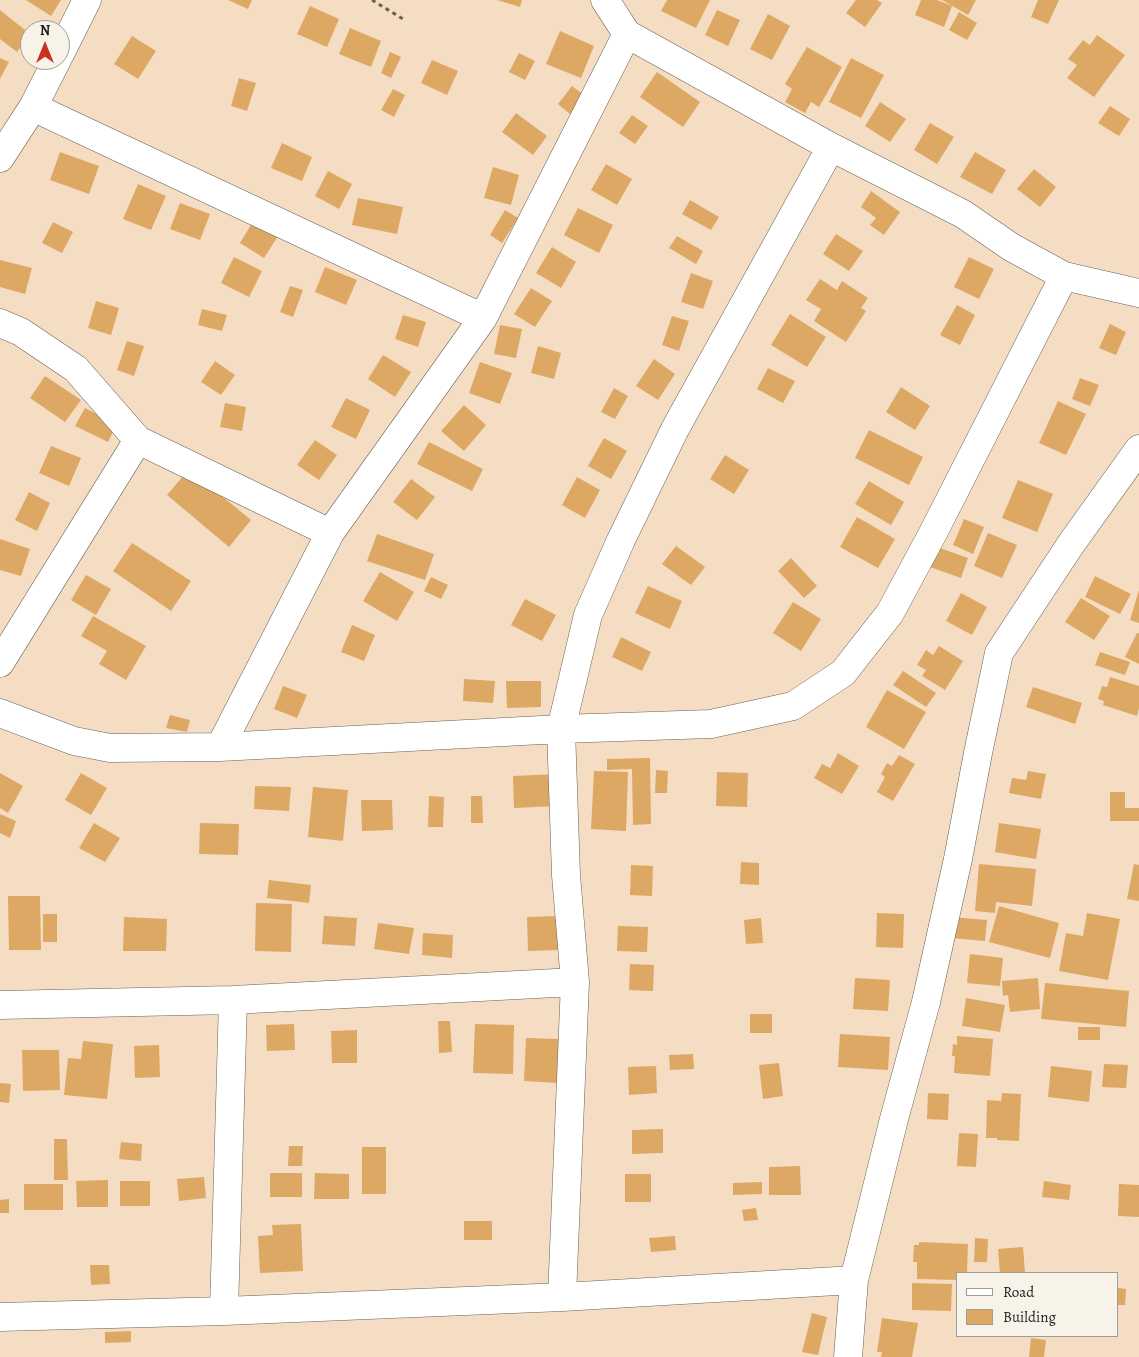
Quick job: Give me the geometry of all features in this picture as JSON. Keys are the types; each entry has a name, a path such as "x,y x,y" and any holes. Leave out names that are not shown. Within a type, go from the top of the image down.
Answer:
{"street":[{"path":"70,34 87,0"},
{"path":"606,0 627,34 831,147 963,214 1011,247 1064,276 1139,293"},
{"path":"220,747 330,534 483,318 627,34"},
{"path":"0,158 32,107 52,70"},
{"path":"32,107 483,318"},
{"path":"562,1296 575,982 566,875 561,729 588,615 621,540 675,429 831,147"},
{"path":"0,713 74,741 110,748 220,747 561,729 711,724 793,706 842,673 890,613 933,534 1064,276"},
{"path":"0,323 20,332 76,370 138,440 330,534"},
{"path":"0,663 138,440"},
{"path":"848,1357 854,1280 928,992 958,859 999,653 1071,544 1139,449"},
{"path":"0,1005 233,1000 575,982"},
{"path":"224,1311 233,1000"},
{"path":"0,1317 224,1311 562,1296 854,1280"}],"path":[{"path":"372,0 403,19"}],"building":[{"path":"26,0 61,0 51,16"},
{"path":"228,0 252,0 248,9"},
{"path":"497,0 522,0 520,7"},
{"path":"667,0 710,0 696,28 661,11"},
{"path":"856,0 877,0 882,3 865,27 846,13"},
{"path":"921,0 937,0 952,6 944,27 915,15"},
{"path":"942,0 976,0 968,15"},
{"path":"1038,0 1059,0 1048,24 1031,17"},
{"path":"310,6 339,19 327,47 297,34"},
{"path":"0,10 20,26 20,48 17,52 0,39"},
{"path":"717,10 740,20 728,46 705,35"},
{"path":"959,12 977,23 967,40 949,30"},
{"path":"768,14 790,26 772,60 750,49"},
{"path":"350,28 381,41 371,67 339,54"},
{"path":"560,31 594,46 581,78 546,64"},
{"path":"1097,35 1125,55 1094,97 1067,78 1077,65 1068,59 1083,40 1090,45"},
{"path":"132,36 156,51 138,79 114,64"},
{"path":"807,47 842,67 819,107 811,102 805,113 785,102 792,89 785,84"},
{"path":"390,52 401,57 391,78 381,73"},
{"path":"519,53 535,61 525,80 509,72"},
{"path":"0,58 9,62 0,79"},
{"path":"851,58 884,75 861,118 829,102"},
{"path":"432,60 458,71 447,95 421,83"},
{"path":"657,72 700,102 683,127 640,97"},
{"path":"239,78 256,83 247,111 231,106"},
{"path":"572,86 584,95 570,114 558,104"},
{"path":"393,89 405,95 394,117 381,110"},
{"path":"880,102 906,119 890,142 865,126"},
{"path":"1110,106 1130,119 1119,136 1098,123"},
{"path":"516,113 547,136 533,155 502,132"},
{"path":"632,115 648,126 635,144 619,133"},
{"path":"930,123 954,137 937,164 914,150"},
{"path":"282,143 312,157 302,181 271,168"},
{"path":"60,152 99,166 89,194 50,180"},
{"path":"975,152 1006,170 992,194 960,177"},
{"path":"606,164 632,179 617,205 591,190"},
{"path":"493,167 519,175 511,205 484,198"},
{"path":"1034,169 1056,187 1040,207 1017,189"},
{"path":"328,171 352,184 339,209 315,196"},
{"path":"138,184 166,196 151,230 123,219"},
{"path":"871,191 900,212 884,235 870,225 876,218 861,207"},
{"path":"358,198 403,207 397,234 352,225"},
{"path":"690,200 719,217 711,230 682,214"},
{"path":"180,203 210,214 200,240 170,229"},
{"path":"578,208 613,225 599,253 564,235"},
{"path":"505,210 518,218 502,243 490,235"},
{"path":"255,218 280,233 264,258 240,243"},
{"path":"53,222 73,232 62,253 42,243"},
{"path":"836,234 863,251 849,271 823,254"},
{"path":"677,236 703,251 696,264 669,248"},
{"path":"552,247 576,262 561,288 536,273"},
{"path":"234,257 262,271 249,297 221,283"},
{"path":"969,257 994,269 979,299 954,287"},
{"path":"0,260 32,268 25,294 0,287"},
{"path":"325,267 357,280 346,305 315,292"},
{"path":"691,273 713,281 703,309 681,302"},
{"path":"820,279 837,290 842,281 868,298 861,308 866,311 846,342 814,321 821,309 806,300"},
{"path":"290,286 303,290 293,317 280,312"},
{"path":"531,288 552,301 535,327 514,314"},
{"path":"96,301 119,308 111,335 88,328"},
{"path":"957,305 975,315 960,345 940,335"},
{"path":"202,309 227,315 222,331 198,325"},
{"path":"790,314 826,337 807,367 771,345"},
{"path":"403,315 426,322 418,347 395,339"},
{"path":"672,316 689,321 679,351 662,345"},
{"path":"1110,324 1126,332 1116,355 1099,348"},
{"path":"500,325 522,329 516,358 494,354"},
{"path":"127,341 144,346 134,376 117,370"},
{"path":"538,346 561,353 554,379 531,373"},
{"path":"383,355 411,372 395,397 368,379"},
{"path":"654,359 675,374 658,400 636,386"},
{"path":"215,361 235,375 221,395 201,382"},
{"path":"480,362 512,373 500,404 469,393"},
{"path":"768,368 795,381 783,403 757,389"},
{"path":"45,376 81,400 65,422 30,398"},
{"path":"1080,378 1099,385 1090,406 1072,399"},
{"path":"901,387 930,406 915,430 886,412"},
{"path":"614,388 628,396 615,419 601,412"},
{"path":"346,398 370,410 356,439 331,427"},
{"path":"1058,401 1086,414 1066,455 1039,443"},
{"path":"225,403 246,407 242,431 220,427"},
{"path":"464,405 486,425 464,451 441,431"},
{"path":"85,408 117,424 108,442 75,426"},
{"path":"869,430 923,457 909,485 855,458"},
{"path":"604,438 627,451 611,479 588,466"},
{"path":"315,440 337,455 319,480 297,465"},
{"path":"429,442 483,469 472,491 417,464"},
{"path":"51,446 81,458 69,486 39,473"},
{"path":"725,455 749,470 734,494 710,479"},
{"path":"189,469 251,520 229,547 167,495"},
{"path":"577,477 600,490 585,518 562,505"},
{"path":"411,479 435,497 417,520 393,502"},
{"path":"1018,480 1053,494 1037,532 1002,518"},
{"path":"869,481 904,502 891,525 855,504"},
{"path":"29,492 50,503 37,531 15,520"},
{"path":"857,517 895,539 878,568 840,547"},
{"path":"964,519 984,527 973,554 953,545"},
{"path":"988,533 1017,545 1002,578 974,566"},
{"path":"377,534 434,554 425,580 367,561"},
{"path":"0,539 30,549 21,576 0,570"},
{"path":"132,543 191,581 171,611 113,571"},
{"path":"676,546 705,567 691,585 662,564"},
{"path":"937,547 968,558 961,578 930,567"},
{"path":"791,558 817,586 804,598 778,571"},
{"path":"380,572 414,592 397,621 363,601"},
{"path":"86,575 111,589 96,615 71,600"},
{"path":"1095,576 1131,594 1120,614 1085,597"},
{"path":"431,577 448,585 441,599 424,591"},
{"path":"648,586 682,601 670,629 635,613"},
{"path":"1139,590 1139,623 1130,620"},
{"path":"961,593 987,607 972,635 946,621"},
{"path":"1081,598 1110,616 1094,640 1065,622"},
{"path":"525,599 556,615 542,641 511,625"},
{"path":"793,602 821,619 801,651 773,633"},
{"path":"93,616 146,646 126,680 99,664 107,651 81,636"},
{"path":"352,625 375,635 364,661 341,652"},
{"path":"1137,633 1139,633 1139,664 1125,657"},
{"path":"621,637 651,652 642,671 612,657"},
{"path":"939,646 963,661 945,690 922,676 926,670 917,665 926,650 933,655"},
{"path":"1100,652 1130,662 1125,675 1095,665"},
{"path":"903,671 936,693 926,707 893,685"},
{"path":"1110,677 1139,686 1137,716 1103,705 1104,701 1098,699 1102,686 1107,687"},
{"path":"464,679 495,681 493,703 463,701"},
{"path":"506,681 541,681 541,707 507,708"},
{"path":"283,686 307,695 297,718 274,709"},
{"path":"1033,687 1082,703 1075,724 1026,707"},
{"path":"887,690 926,712 904,749 866,727"},
{"path":"170,715 190,720 187,732 166,728"},
{"path":"838,753 859,766 842,794 814,778 822,764 830,768"},
{"path":"899,755 915,764 893,801 877,792 885,777 881,774 887,763 892,766"},
{"path":"650,758 651,824 633,825 632,769 607,770 607,759"},
{"path":"656,770 668,771 667,793 655,793"},
{"path":"594,771 628,772 626,831 591,829"},
{"path":"1028,771 1046,774 1041,799 1009,793 1012,778 1026,780"},
{"path":"717,772 748,773 747,807 716,806"},
{"path":"0,773 23,786 8,813 0,808"},
{"path":"81,773 107,788 91,815 65,800"},
{"path":"556,774 558,806 514,808 513,776"},
{"path":"255,786 291,787 289,811 254,809"},
{"path":"313,787 348,790 343,841 308,837"},
{"path":"1110,792 1125,792 1125,808 1139,808 1139,821 1110,821"},
{"path":"429,796 444,797 443,827 428,827"},
{"path":"471,796 482,796 483,823 471,823"},
{"path":"361,800 392,800 393,830 362,831"},
{"path":"0,814 16,821 10,838 0,833"},
{"path":"94,823 120,838 105,862 79,848"},
{"path":"200,823 239,824 238,855 199,854"},
{"path":"999,823 1041,829 1036,859 995,852"},
{"path":"741,862 759,863 759,885 740,884"},
{"path":"979,864 1036,869 1032,906 996,902 995,913 975,911"},
{"path":"1134,864 1139,865 1139,901 1127,899"},
{"path":"631,865 653,866 652,896 630,895"},
{"path":"269,880 311,885 309,903 267,898"},
{"path":"8,896 40,896 41,950 9,950"},
{"path":"256,903 292,904 291,952 255,951"},
{"path":"999,906 1059,923 1050,958 989,942"},
{"path":"877,913 904,914 903,948 876,947"},
{"path":"1087,913 1120,919 1108,980 1059,971 1066,933 1083,936"},
{"path":"43,914 57,914 57,942 43,942"},
{"path":"324,916 357,918 355,946 322,944"},
{"path":"557,916 558,950 528,951 527,917"},
{"path":"124,917 167,919 166,951 123,951"},
{"path":"952,917 987,920 985,941 951,938"},
{"path":"761,918 763,943 746,944 744,920"},
{"path":"378,923 414,928 409,954 374,949"},
{"path":"618,926 648,927 647,952 617,951"},
{"path":"423,933 453,935 452,958 422,955"},
{"path":"970,954 1003,958 1000,986 967,983"},
{"path":"630,964 654,965 653,991 629,990"},
{"path":"855,978 890,980 888,1011 853,1009"},
{"path":"1038,978 1040,1009 1010,1012 1008,995 1003,996 1002,981"},
{"path":"1045,983 1129,991 1126,1027 1041,1019"},
{"path":"966,998 1005,1005 1000,1032 962,1026"},
{"path":"750,1014 772,1014 772,1033 750,1033"},
{"path":"438,1021 450,1021 452,1052 439,1053"},
{"path":"294,1024 295,1050 267,1051 266,1025"},
{"path":"475,1024 514,1025 513,1074 473,1073"},
{"path":"1078,1027 1100,1027 1100,1040 1078,1040"},
{"path":"357,1030 357,1063 332,1063 331,1031"},
{"path":"840,1034 890,1037 888,1070 838,1067"},
{"path":"957,1036 993,1039 990,1076 954,1073 955,1056 952,1056 953,1044 957,1045"},
{"path":"526,1038 559,1039 558,1083 524,1081"},
{"path":"83,1041 113,1044 107,1099 64,1095 68,1058 81,1059"},
{"path":"159,1045 160,1077 135,1078 134,1046"},
{"path":"22,1050 59,1050 60,1090 23,1091"},
{"path":"693,1054 694,1069 670,1070 669,1055"},
{"path":"779,1063 783,1096 763,1099 759,1065"},
{"path":"1104,1064 1128,1065 1126,1088 1102,1087"},
{"path":"656,1066 657,1093 629,1095 628,1067"},
{"path":"1051,1066 1092,1071 1089,1102 1048,1097"},
{"path":"0,1083 11,1084 9,1103 0,1102"},
{"path":"928,1093 949,1094 948,1120 927,1119"},
{"path":"1002,1093 1021,1094 1019,1141 986,1138 987,1100 1001,1101"},
{"path":"663,1129 663,1153 632,1154 632,1130"},
{"path":"959,1133 978,1134 976,1167 957,1166"},
{"path":"54,1139 67,1139 68,1180 54,1180"},
{"path":"121,1142 142,1144 141,1161 119,1159"},
{"path":"289,1146 303,1146 302,1166 288,1166"},
{"path":"362,1147 386,1147 386,1194 362,1194"},
{"path":"800,1166 801,1195 769,1195 769,1167"},
{"path":"270,1173 302,1173 302,1197 270,1197"},
{"path":"315,1173 349,1174 349,1199 314,1199"},
{"path":"625,1174 651,1174 651,1202 625,1202"},
{"path":"204,1177 206,1198 179,1201 177,1179"},
{"path":"108,1180 108,1207 77,1207 76,1181"},
{"path":"120,1181 150,1181 150,1206 120,1206"},
{"path":"1044,1181 1071,1185 1069,1200 1042,1197"},
{"path":"762,1182 762,1194 733,1195 733,1183"},
{"path":"24,1184 63,1184 63,1210 24,1210"},
{"path":"1119,1184 1139,1185 1139,1217 1118,1216"},
{"path":"9,1199 9,1213 0,1213 0,1200"},
{"path":"756,1208 758,1220 744,1221 742,1210"},
{"path":"464,1221 492,1221 492,1240 464,1240"},
{"path":"301,1224 303,1271 260,1273 258,1236 273,1235 272,1225"},
{"path":"675,1236 676,1250 651,1252 649,1238"},
{"path":"975,1238 988,1239 987,1262 974,1262"},
{"path":"919,1242 968,1244 967,1272 956,1272 956,1280 917,1279 917,1262 913,1262 914,1245 919,1245"},
{"path":"1023,1247 1025,1272 1000,1272 998,1249"},
{"path":"90,1265 109,1265 110,1284 91,1285"},
{"path":"912,1283 952,1284 951,1311 912,1310"},
{"path":"1119,1288 1126,1289 1125,1305 1119,1305"},
{"path":"812,1313 827,1317 818,1355 802,1352"},
{"path":"882,1318 918,1323 912,1357 881,1357 882,1352 877,1352"},
{"path":"131,1331 131,1342 105,1343 105,1332"},
{"path":"1031,1338 1046,1340 1044,1357 1029,1357"}]}
